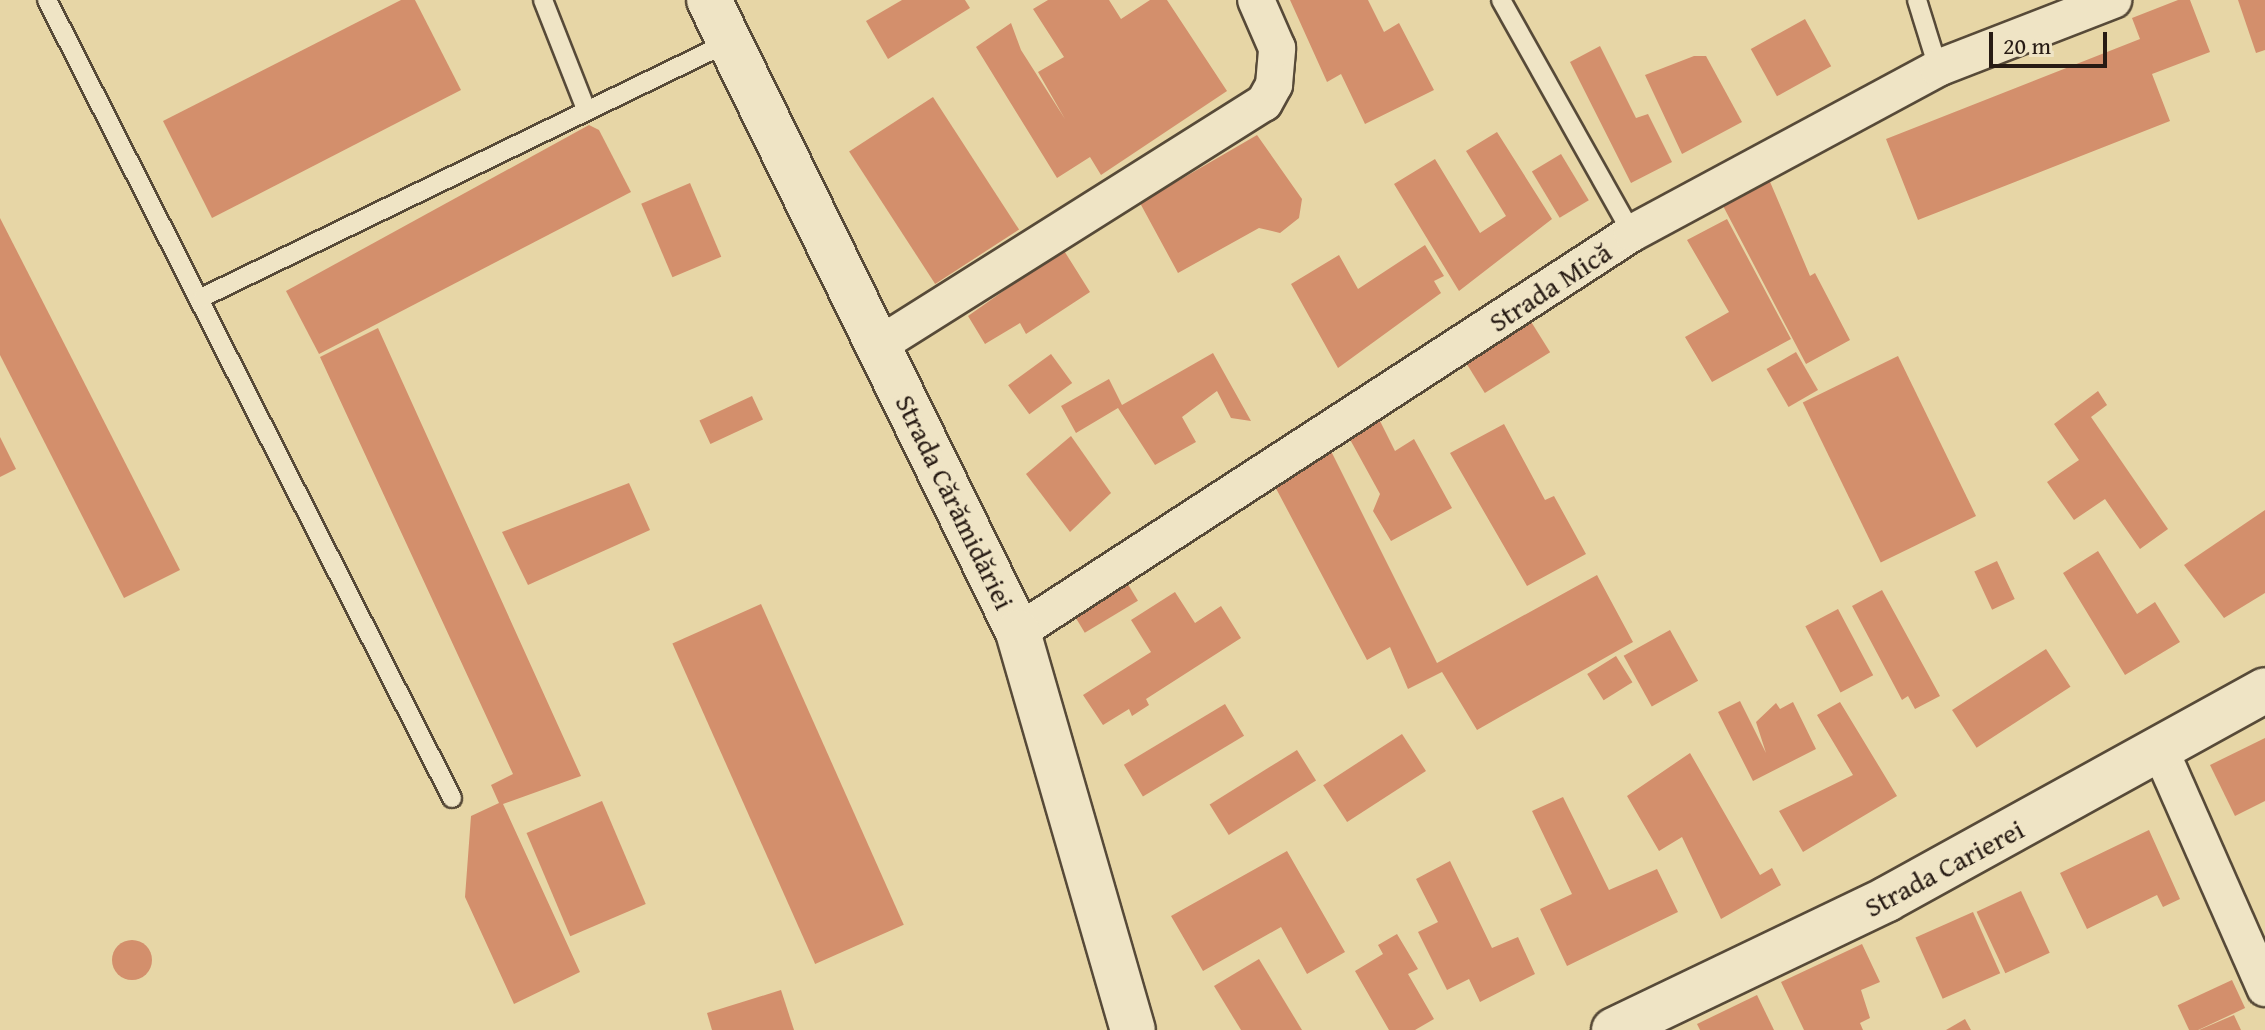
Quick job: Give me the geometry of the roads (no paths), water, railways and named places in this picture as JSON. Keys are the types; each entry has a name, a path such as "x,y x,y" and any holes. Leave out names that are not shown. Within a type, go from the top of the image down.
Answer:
{"street":[{"name":"Strada Cărămidăriei","path":"709,0 1018,632 1130,1026"},
{"path":"879,345 1264,103 1274,85 1277,48 1256,0"},
{"name":"Strada Mică","path":"1018,632 1632,233 1938,68 2113,0"},
{"name":"Strada Carierei","path":"1614,1030 1664,1021 2161,752 2265,690"},
{"path":"2161,752 2265,988"}],"lane":[{"path":"47,0 203,297 452,798"},
{"path":"543,0 586,109"},
{"path":"1501,0 1632,233"},
{"path":"1917,0 1938,68"},
{"path":"203,297 729,42"}]}
